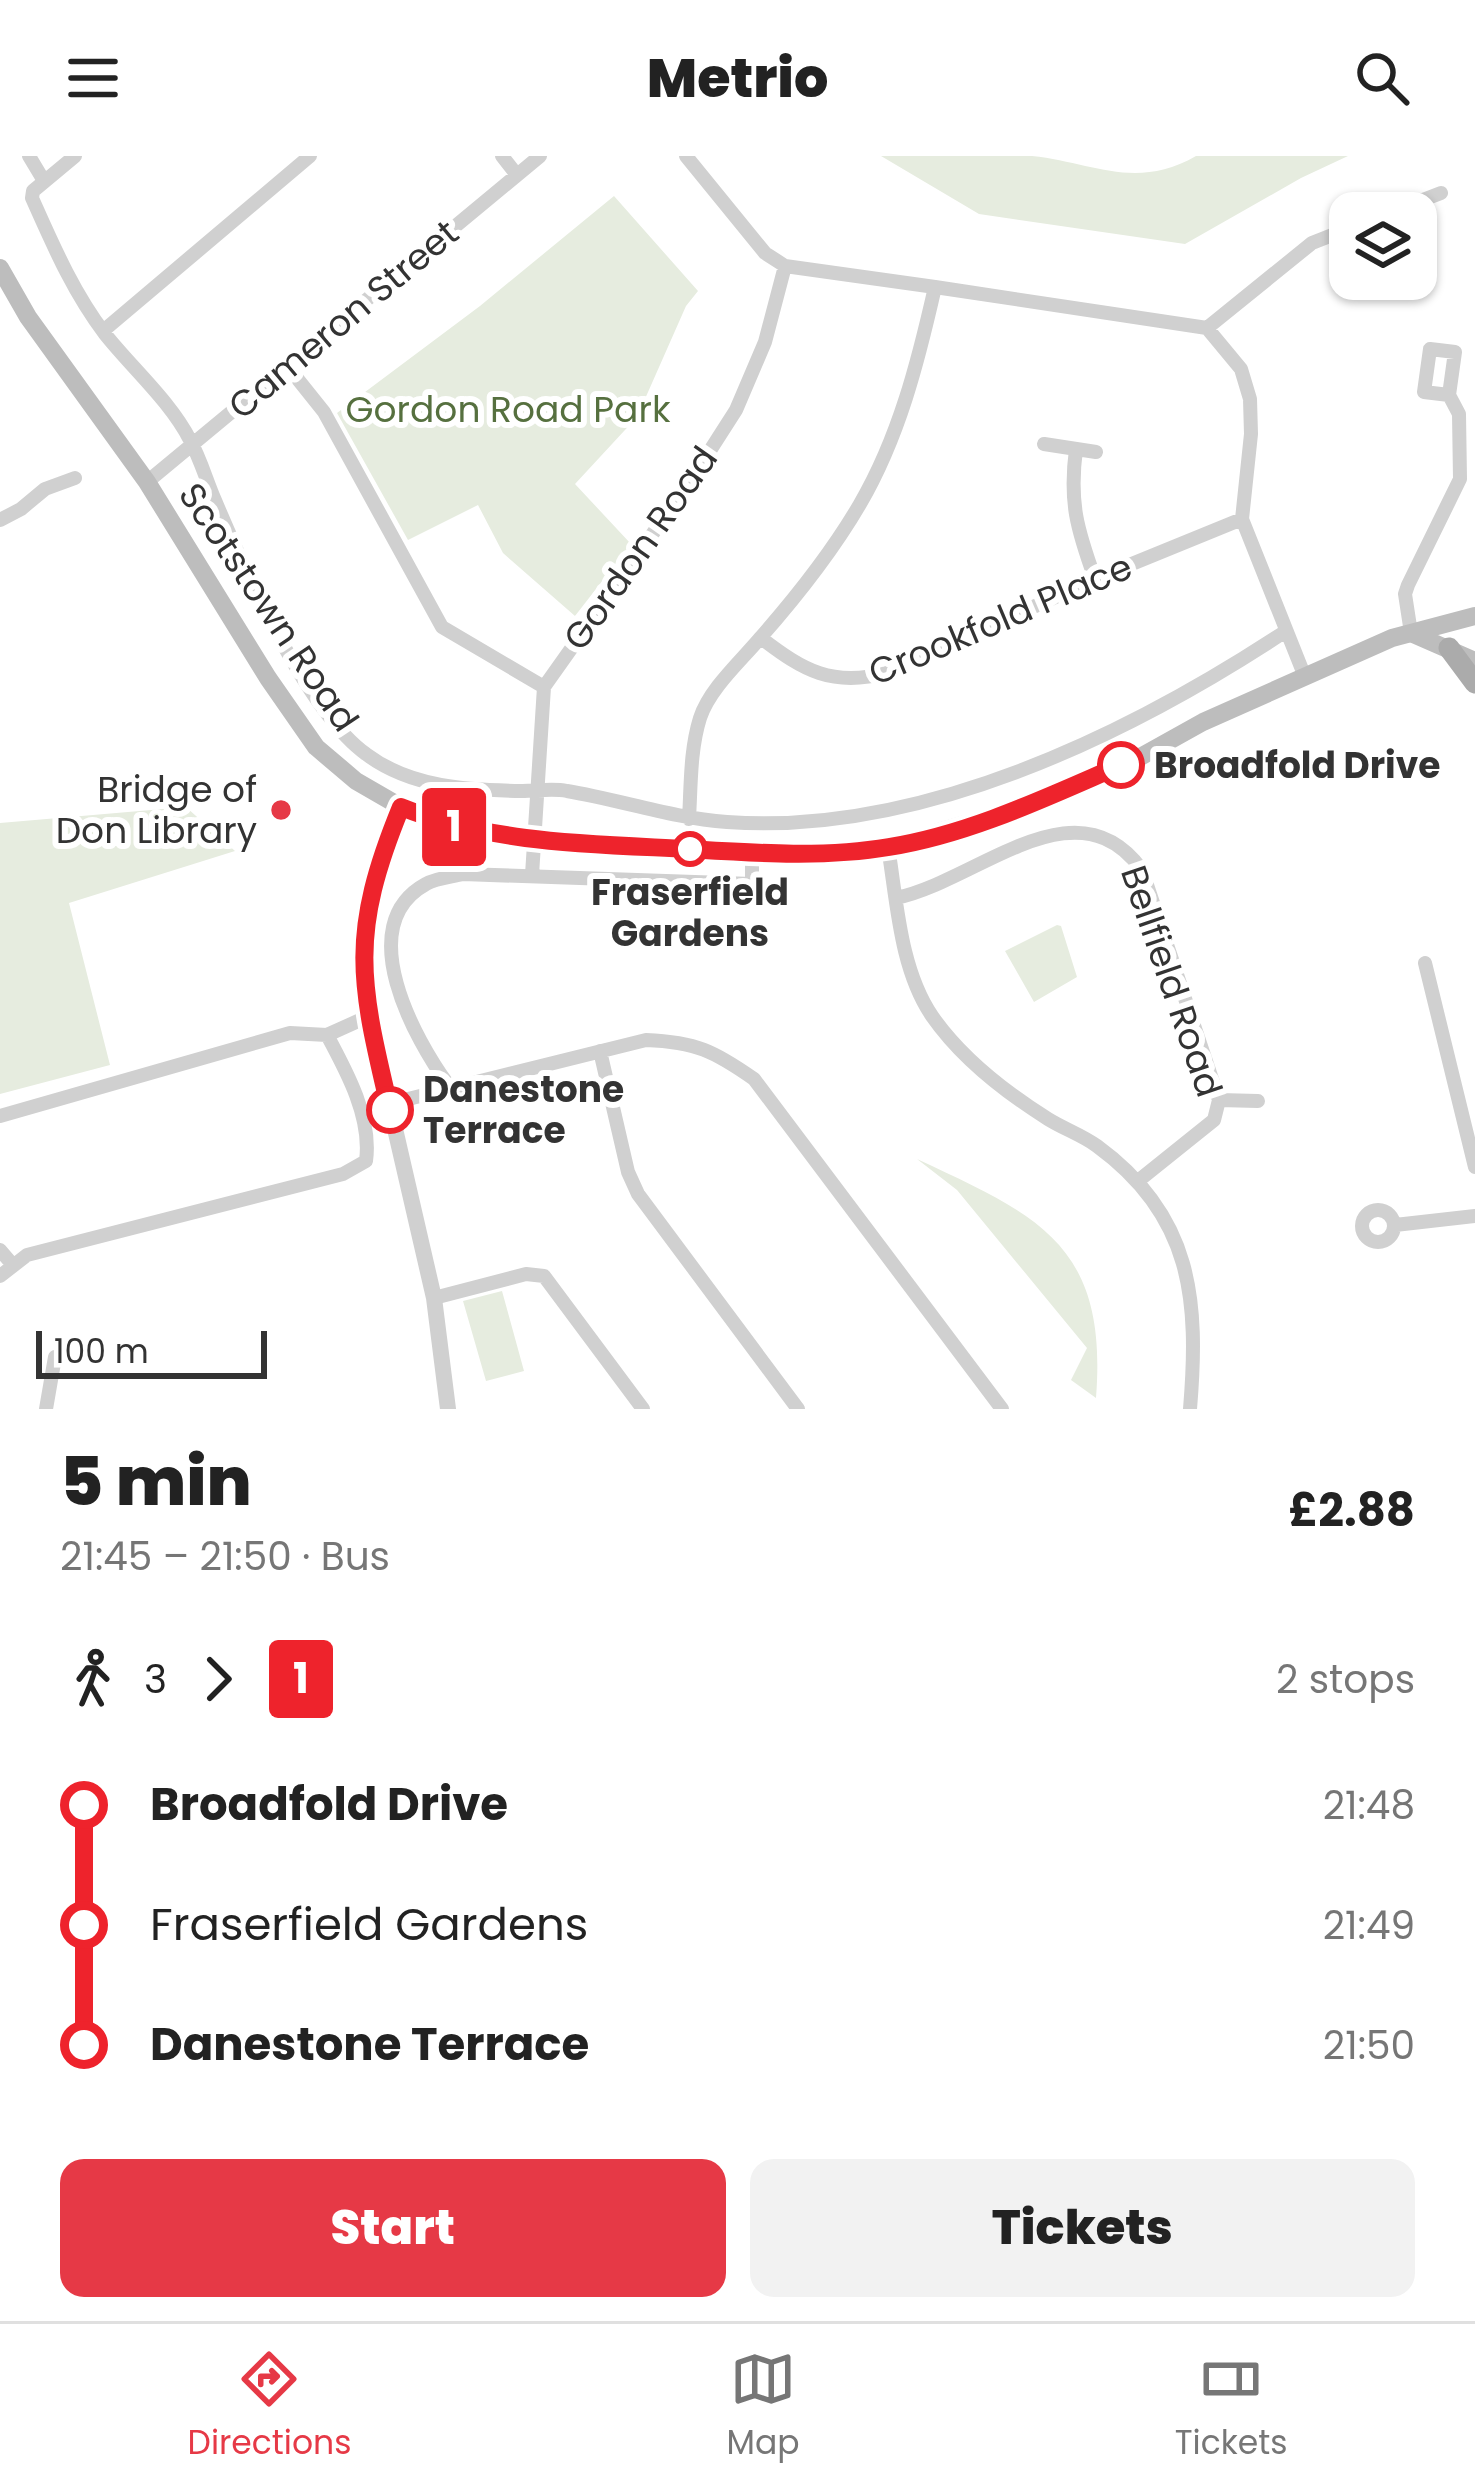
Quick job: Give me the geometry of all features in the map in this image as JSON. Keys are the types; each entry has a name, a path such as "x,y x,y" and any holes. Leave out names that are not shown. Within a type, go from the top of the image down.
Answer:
{"main road":[{"name":"Scotstown Road","path":"0,268 28,316 147,482 316,747 356,781 401,807 450,826 535,838 752,852 888,848 1027,806 1304,677 1411,633 1475,616"},
{"path":"1411,633 1475,661"},
{"path":"1449,648 1475,683"}],"street":[{"path":"29,156 44,181"},
{"path":"75,156 44,181 32,198 63,269 103,331 192,444 250,574 317,701 343,736 369,757 401,773 443,787 567,790 689,818 790,823 877,813 1027,767 1192,692 1286,632"},
{"path":"103,331 310,156"},
{"path":"502,156 518,175"},
{"name":"Cameron Street","path":"147,482 540,156"},
{"path":"686,156 765,253 785,266 1207,328 1241,369 1250,399 1242,519 1304,677"},
{"path":"1207,328 1312,243 1329,236"},
{"name":"Gordon Road","path":"535,838 544,687 736,410 765,342 785,266"},
{"path":"689,818 692,760 701,714 812,577 861,502 893,434 917,365 934,287"},
{"path":"289,367 324,412 442,627 544,687"},
{"path":"1411,633 1405,594 1460,479 1459,414 1449,394"},
{"path":"1043,444 1096,452"},
{"path":"1076,449 1070,494 1095,579"},
{"path":"0,520 45,489 76,478"},
{"name":"Crookfold Place","path":"761,638 789,660 820,675 858,680 887,673 1242,519"},
{"path":"401,807 373,880 363,928 369,1016 434,1298 448,1409"},
{"name":"Bellfield Road","path":"896,898 941,885 1045,836 1088,832 1126,848 1142,870 1219,1100 1214,1120 1138,1181"},
{"path":"532,875 535,838"},
{"path":"888,848 910,967 932,1016 992,1082 1095,1144 1138,1181 1172,1233 1191,1286 1196,1336 1190,1409"},
{"path":"449,1086 417,1039 402,1007 395,972 394,923 427,883 463,874 752,884 752,852"},
{"path":"1425,963 1475,1167"},
{"path":"0,1116 290,1033 327,1035 369,1016"},
{"path":"0,1276 12,1264 46,1249 343,1174 366,1161 369,1140 345,1064 327,1035"},
{"path":"388,1104 646,1040 686,1042 723,1057 754,1078 1001,1409"},
{"path":"600,1051 628,1172 638,1194 798,1409"},
{"path":"1439,1096 1456,1094"},
{"path":"1219,1100 1258,1101"},
{"path":"1394,1225 1475,1216"},
{"path":"0,1250 12,1264"},
{"path":"434,1298 526,1274 544,1276 643,1409"},
{"path":"46,1409 55,1357"}],"green space":[{"path":"881,156 1032,156 1133,173 1153,172 1196,156 1348,156 1185,244 979,214"},
{"name":"Gordon Road Park","path":"614,196 698,291 686,306 637,417 575,484 631,544 575,616 503,553 478,505 408,540 337,413 480,306"},
{"path":"186,807 235,851 69,903 110,1065 0,1094 0,823"},
{"path":"1057,925 1077,977 1034,1002 1005,951"},
{"path":"917,1159 998,1199 1057,1242 1077,1270 1090,1304 1097,1346 1096,1398 1071,1380 1087,1348 957,1190"},
{"path":"502,1291 524,1371 486,1381 463,1301"}],"bus line":[{"name":"1","path":"390,1110 369,1016 362,951 373,880 401,807 450,826 593,845 752,852 888,848 1027,806 1121,765"}],"place":[{"name":"Broadfold Drive","path":"1121,765"},
{"name":"Bridge of Don Library","path":"281,810"},
{"name":"Fraserfield Gardens","path":"690,849"},
{"name":"Danestone Terrace","path":"390,1110"}]}
